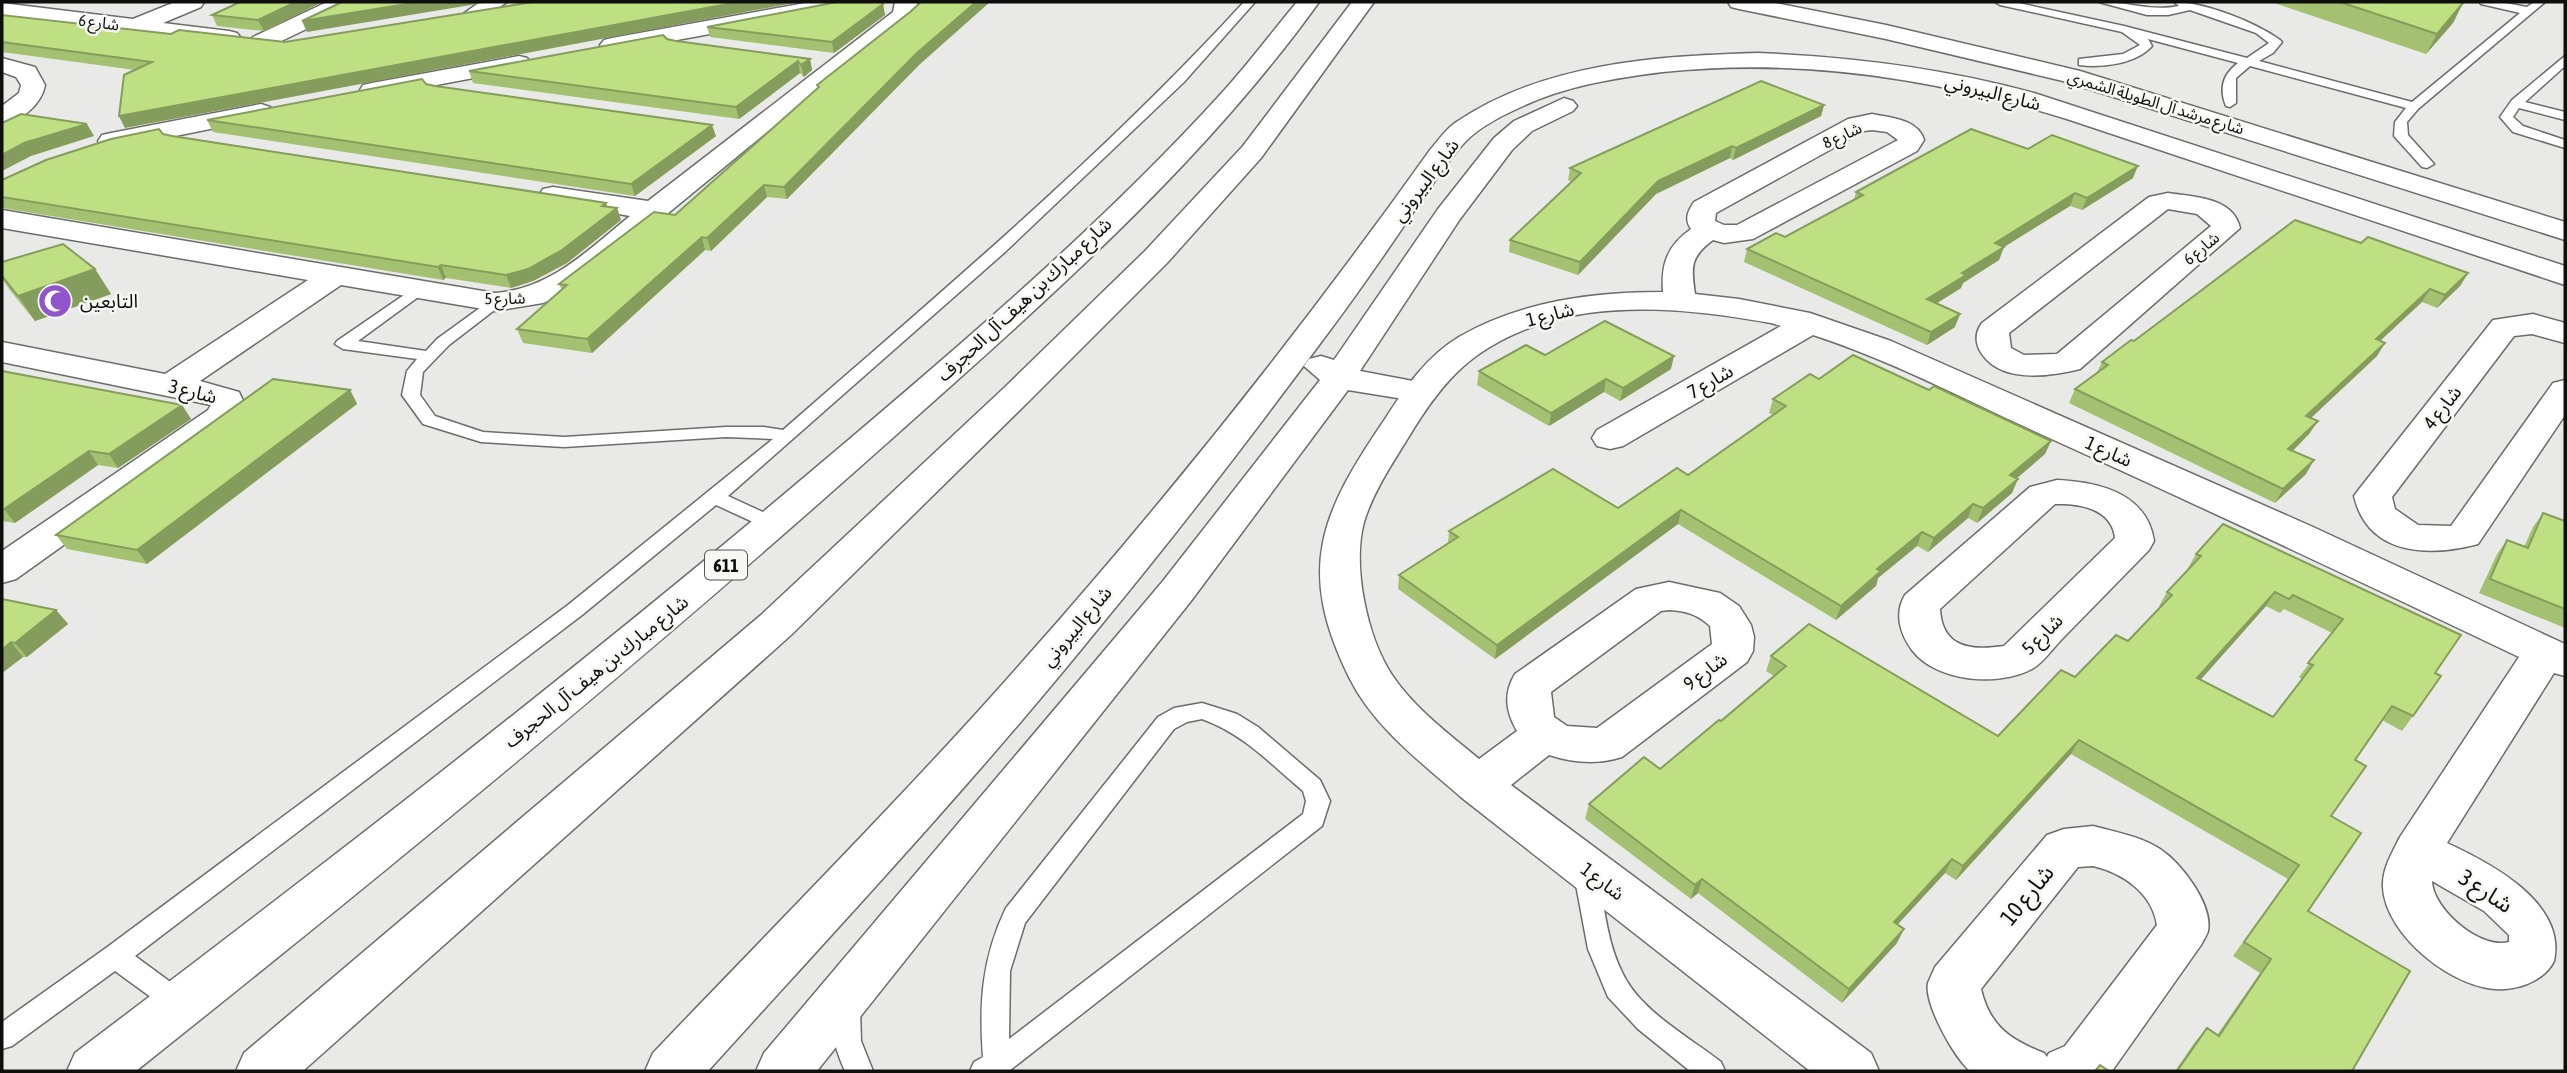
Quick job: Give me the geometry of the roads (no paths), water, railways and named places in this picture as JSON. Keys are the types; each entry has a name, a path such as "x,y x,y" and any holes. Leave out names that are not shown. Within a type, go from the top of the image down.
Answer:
{"street":[{"name":"شارع 6","path":"135,27 193,2"},
{"path":"261,42 344,2"},
{"path":"592,49 846,2"},
{"name":"شارع 5","path":"2,219 495,302 522,301 542,295 566,282 753,131 827,63 902,16 906,2"},
{"name":"شارع مبارك بن هيف آل الحجرف","path":"94,1071 290,919 718,573 948,371 1094,236 1223,107 1308,2"},
{"path":"263,1071 776,625 1016,395 1156,257 1252,152 1363,2"},
{"path":"1336,40 1376,2"},
{"name":"شارع مرشد آل الطويلة الشمري","path":"1739,2 1886,32 2071,76 2565,231"},
{"name":"شارع مرشد آل الطويلة الشمري","path":"1816,2 2083,62 2230,103 2553,203"},
{"path":"448,18 505,4"},
{"path":"11,11 43,17"},
{"name":"شارع 6","path":"43,17 261,42 290,44 318,41"},
{"path":"2,118 31,96 33,85 26,72 5,48 43,17"},
{"path":"645,39 723,49"},
{"path":"352,94 538,59"},
{"name":"شارع البيروني","path":"672,1071 923,802 1087,615 1309,339 1439,156 1464,130 1537,92 1586,76 1706,60 1769,61 1883,69 2005,92 2565,276"},
{"name":"شارع البيروني","path":"783,1071 1177,591 1348,365 1448,215 1503,144 1523,126 1568,104 1664,82 1723,75 1831,79 1892,86 1997,107 2565,295"},
{"path":"405,84 486,95"},
{"path":"84,149 285,107"},
{"name":"شارع 8","path":"1884,123 1910,135 1908,145 1754,230 1724,234 1708,230 1701,223 1704,208 1857,124 1884,123"},
{"path":"726,128 753,131"},
{"path":"152,133 234,146"},
{"path":"2319,152 2317,147 2320,144 2338,144 2524,201 2553,203"},
{"path":"532,192 655,211"},
{"name":"شارع 6","path":"2159,203 2192,203 2217,212 2224,219 2226,228 2068,362 2040,367 2010,363 1994,346 1993,330 2159,203"},
{"path":"2,245 39,226"},
{"path":"1681,303 1678,258 1685,246 1708,230"},
{"path":"171,385 336,275"},
{"name":"شارع 1","path":"1852,1071 1478,785 1424,739 1373,681 1350,627 1338,574 1343,524 1363,482 1422,392 1445,363 1474,342 1504,327 1580,306 1681,303 1768,313 1810,323 1975,391 2376,571 2555,657"},
{"name":"شارع 7","path":"1610,438 1810,323"},
{"name":"شارع 4","path":"2565,334 2533,324 2504,327 2372,496 2373,505 2379,515 2403,534 2433,541 2450,540 2464,535 2565,390"},
{"path":"1309,339 1318,348 1348,365 1422,392"},
{"name":"شارع 3","path":"2,352 212,393 227,399 228,405 221,417 18,543 2,570"},
{"path":"1975,391 2010,363"},
{"path":"1287,367 1296,364 1348,365"},
{"path":"2104,499 2143,467"},
{"name":"شارع 5","path":"2075,492 2104,499 2129,519 2135,531 2135,541 2018,658 1998,665 1960,662 1939,651 1925,637 1918,619 1919,605 2043,495 2075,492"},
{"path":"2376,571 2403,534"},
{"path":"2417,850 2555,657"},
{"path":"1478,785 1544,735"},
{"name":"شارع 10","path":"1999,1066 1971,1033 1958,1009 1954,984 2064,849 2093,846 2126,855 2144,864 2157,875 2178,901 2183,930 2081,1069 2068,1071"}],"lane":[{"path":"2,1037 115,956 575,610 715,497 1020,230 1180,79 1250,2"},
{"path":"2000,2 2124,29 2414,106"},
{"path":"2037,2 2214,42 2246,61"},
{"path":"2104,2 2131,9 2166,13 2184,4 2260,31 2276,42 2272,48 2246,61 2228,79 2226,88 2230,103"},
{"path":"2485,2 2528,11"},
{"path":"2427,164 2407,145 2400,130 2401,122 2414,106 2540,2"},
{"path":"2083,62 2136,55 2143,50 2146,46 2143,40 2124,29"},
{"path":"2565,60 2516,103 2505,117 2512,126 2565,144"},
{"path":"2516,103 2565,117"},
{"path":"420,289 343,344 429,356"},
{"path":"495,302 429,356 415,371 411,395 429,420 481,437 564,442 726,432 764,432 787,436"},
{"path":"715,497 773,524"},
{"path":"1202,711 1229,720 1250,733 1312,786 1318,801 1314,818 991,1068 996,966 1003,940 1015,916 1166,723 1182,714 1202,711"},
{"path":"1584,866 1606,969 1617,990 1711,1071"},
{"path":"115,956 181,1004"},
{"path":"850,989 844,1028 851,1058 859,1071"}],"place":[{"name":"التابعين","path":"55,301"}]}
